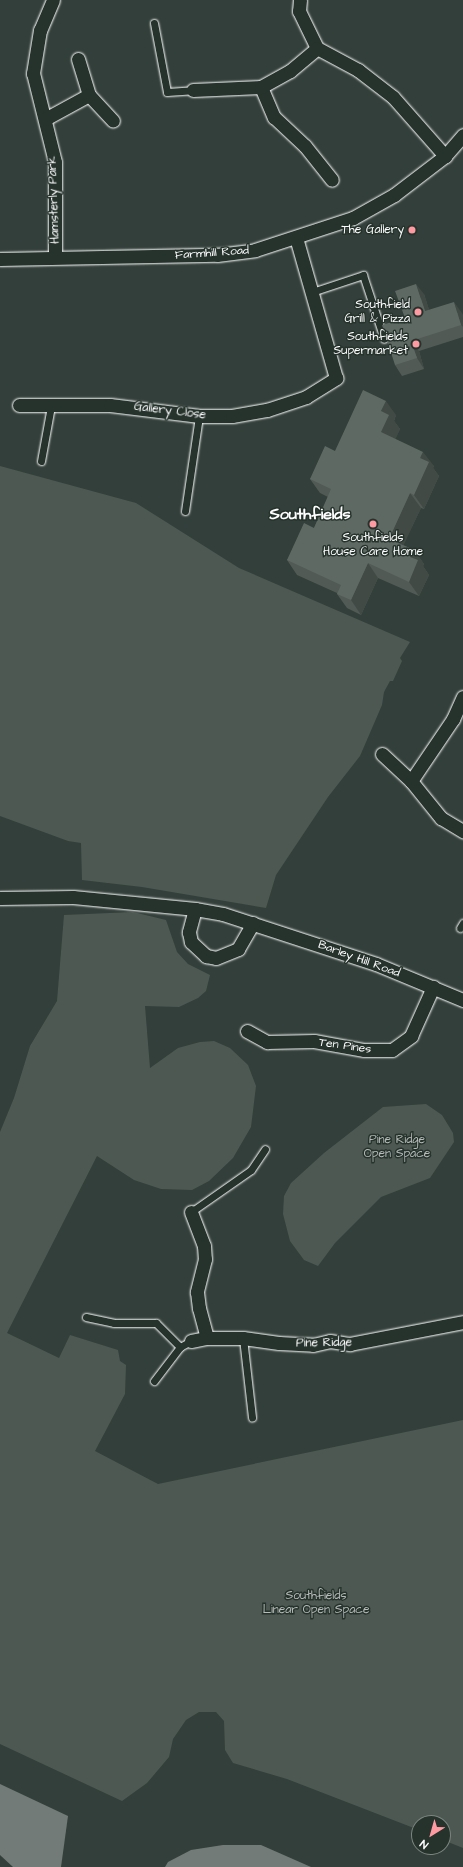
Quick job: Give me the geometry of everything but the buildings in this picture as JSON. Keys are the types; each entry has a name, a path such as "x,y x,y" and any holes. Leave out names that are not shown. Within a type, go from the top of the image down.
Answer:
{"street":[{"name":"Hamsterly Park","path":"52,0 40,30 33,73 55,162 55,258"},
{"path":"300,0 299,10 317,48 358,70 393,97 445,156"},
{"path":"193,90 261,87 290,71 317,48"},
{"path":"78,59 89,95 113,121"},
{"path":"261,87 274,117 305,146 332,180"},
{"path":"45,119 89,95"},
{"name":"Farmhill Road","path":"0,259 217,255 255,250 296,238 353,218 394,195 445,156 463,135"},
{"name":"Gallery Close","path":"18,405 110,405 199,416 232,416 268,410 306,397 336,378 296,238"},
{"path":"411,781 453,719 463,697"},
{"path":"382,754 411,781 441,818 463,831"},
{"name":"Barley Hill Road","path":"0,898 73,897 195,909 253,924 376,964 463,1000"},
{"path":"195,909 189,932 191,942 211,957 227,955 238,949 253,924"},
{"name":"Ten Pines","path":"247,1031 267,1042 314,1041 364,1050 392,1050 411,1036 433,987"},
{"path":"191,1212 204,1246 205,1260 198,1292 199,1308 207,1338"},
{"name":"Pine Ridge","path":"185,1344 207,1338 243,1338 279,1344 313,1345 330,1341 350,1344 463,1322"}],"lane":[{"path":"154,23 167,92 193,90"},
{"path":"312,292 363,275 384,340"},
{"path":"41,461 51,406"},
{"path":"185,511 199,416"},
{"path":"191,1212 251,1170 265,1149"},
{"path":"86,1317 114,1323 156,1323 185,1344 154,1381"},
{"path":"243,1338 252,1417"}],"green space":[{"path":"0,466 136,503 239,568 410,642 400,658 402,661 393,681 390,681 384,692 382,705 360,756 328,797 276,875 266,908 142,887 82,880 81,843 68,841 0,816"},
{"name":"Southfields Linear Open Space","path":"133,912 166,920 177,952 188,964 210,975 206,991 198,998 179,1007 145,1006 150,1068 178,1048 200,1042 214,1041 230,1048 248,1065 256,1086 251,1127 233,1158 209,1181 192,1190 161,1189 134,1180 97,1156 7,1333 59,1358 70,1335 118,1350 120,1361 126,1365 125,1394 95,1451 158,1484 463,1420 463,1848 451,1843 451,1815 411,1815 411,1827 287,1779 233,1763 225,1750 224,1721 216,1712 199,1712 186,1720 173,1739 169,1757 147,1783 122,1801 0,1744 0,1132 14,1098 30,1046 57,1001 64,915"},
{"name":"Pine Ridge Open Space","path":"426,1104 442,1115 453,1133 454,1142 430,1178 381,1197 335,1243 318,1266 304,1260 290,1241 283,1214 284,1196 291,1183 324,1153 383,1107"}],"shaded area":[{"path":"0,1784 68,1816 61,1867 13,1867 0,1855"},
{"path":"223,1845 261,1845 311,1867 165,1867 168,1862 191,1850"}],"place":[{"name":"The Gallery","path":"412,230"},
{"name":"Southfield Grill & Pizza","path":"418,312"},
{"name":"Southfields Supermarket","path":"416,344"},
{"name":"Southfields House Care Home","path":"373,524"}],"district":[{"name":"Southfields","path":"310,514"}]}
